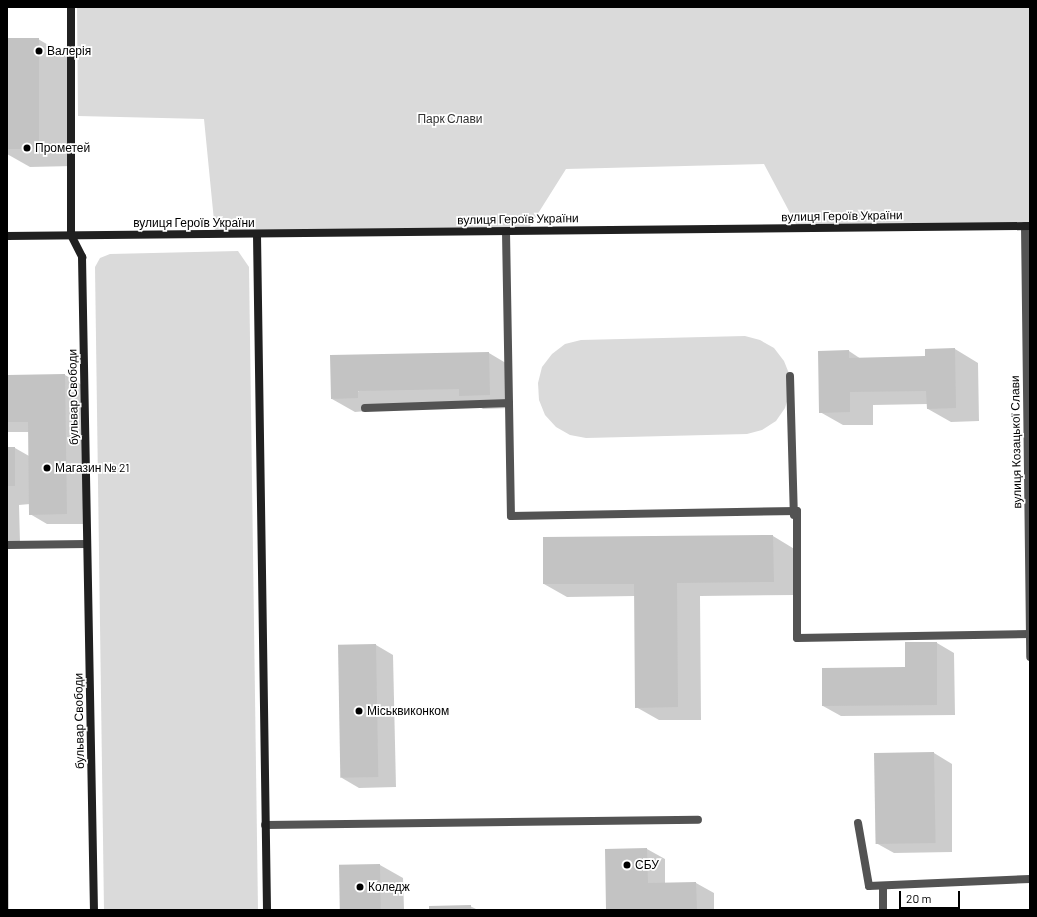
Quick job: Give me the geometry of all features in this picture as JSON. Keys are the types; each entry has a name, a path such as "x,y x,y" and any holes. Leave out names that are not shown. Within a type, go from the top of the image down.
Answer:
{"street":[{"name":"бульвар Свободи","path":"71,7 71,235 82,257 94,910"},
{"name":"вулиця Героїв України","path":"7,236 257,235 1028,226"},
{"name":"вулиця Козацької Слави","path":"1028,226 1030,657"},
{"path":"506,232 511,516 797,511 797,638"},
{"path":"257,235 267,910"},
{"path":"790,376 797,638"},
{"path":"365,408 509,403"},
{"path":"7,544 87,544"},
{"path":"797,638 1030,634"},
{"path":"266,824 698,820"},
{"path":"858,823 870,886 1030,879"},
{"path":"883,886 883,910"}],"green space":[{"name":"Парк Слави","path":"77,7 1030,7 1030,226 798,228 764,164 566,169 527,231 215,231 204,119 78,116"},
{"path":"238,251 249,267 258,910 104,910 95,267 100,258 110,254"},
{"path":"745,336 760,340 774,348 784,361 790,376 790,392 785,408 776,421 762,430 747,434 586,438 570,435 556,427 545,415 539,400 538,383 542,367 552,354 565,344 581,340"}],"building":[{"path":"7,38 39,38 39,149 7,149"},
{"path":"955,348 956,408 927,409 926,391 850,392 850,412 819,413 818,351 849,350 849,358 925,356 925,349"},
{"path":"489,352 490,395 459,396 459,389 358,391 358,398 331,399 330,355"},
{"name":"Магазин № 21","path":"65,374 67,514 29,515 28,422 7,422 7,375"},
{"path":"7,447 15,447 15,486 7,486"},
{"path":"773,535 774,582 677,583 678,707 635,708 634,584 543,584 543,537"},
{"path":"905,642 937,642 937,705 822,706 822,668 905,667"},
{"name":"Міськвиконком","path":"376,644 378,777 340,778 338,645"},
{"path":"934,752 936,843 876,844 874,753"},
{"name":"СБУ","path":"647,848 648,883 696,882 697,910 606,910 605,849"},
{"name":"Коледж","path":"380,864 381,910 340,910 339,865"},
{"name":"Коледж","path":"471,905 471,910 429,910 429,906"}],"place":[{"name":"Валерія","path":"39,51"},
{"name":"Прометей","path":"27,148"},
{"name":"Магазин № 21","path":"47,468"},
{"name":"Міськвиконком","path":"359,711"},
{"name":"СБУ","path":"627,865"},
{"name":"Коледж","path":"360,887"}]}
